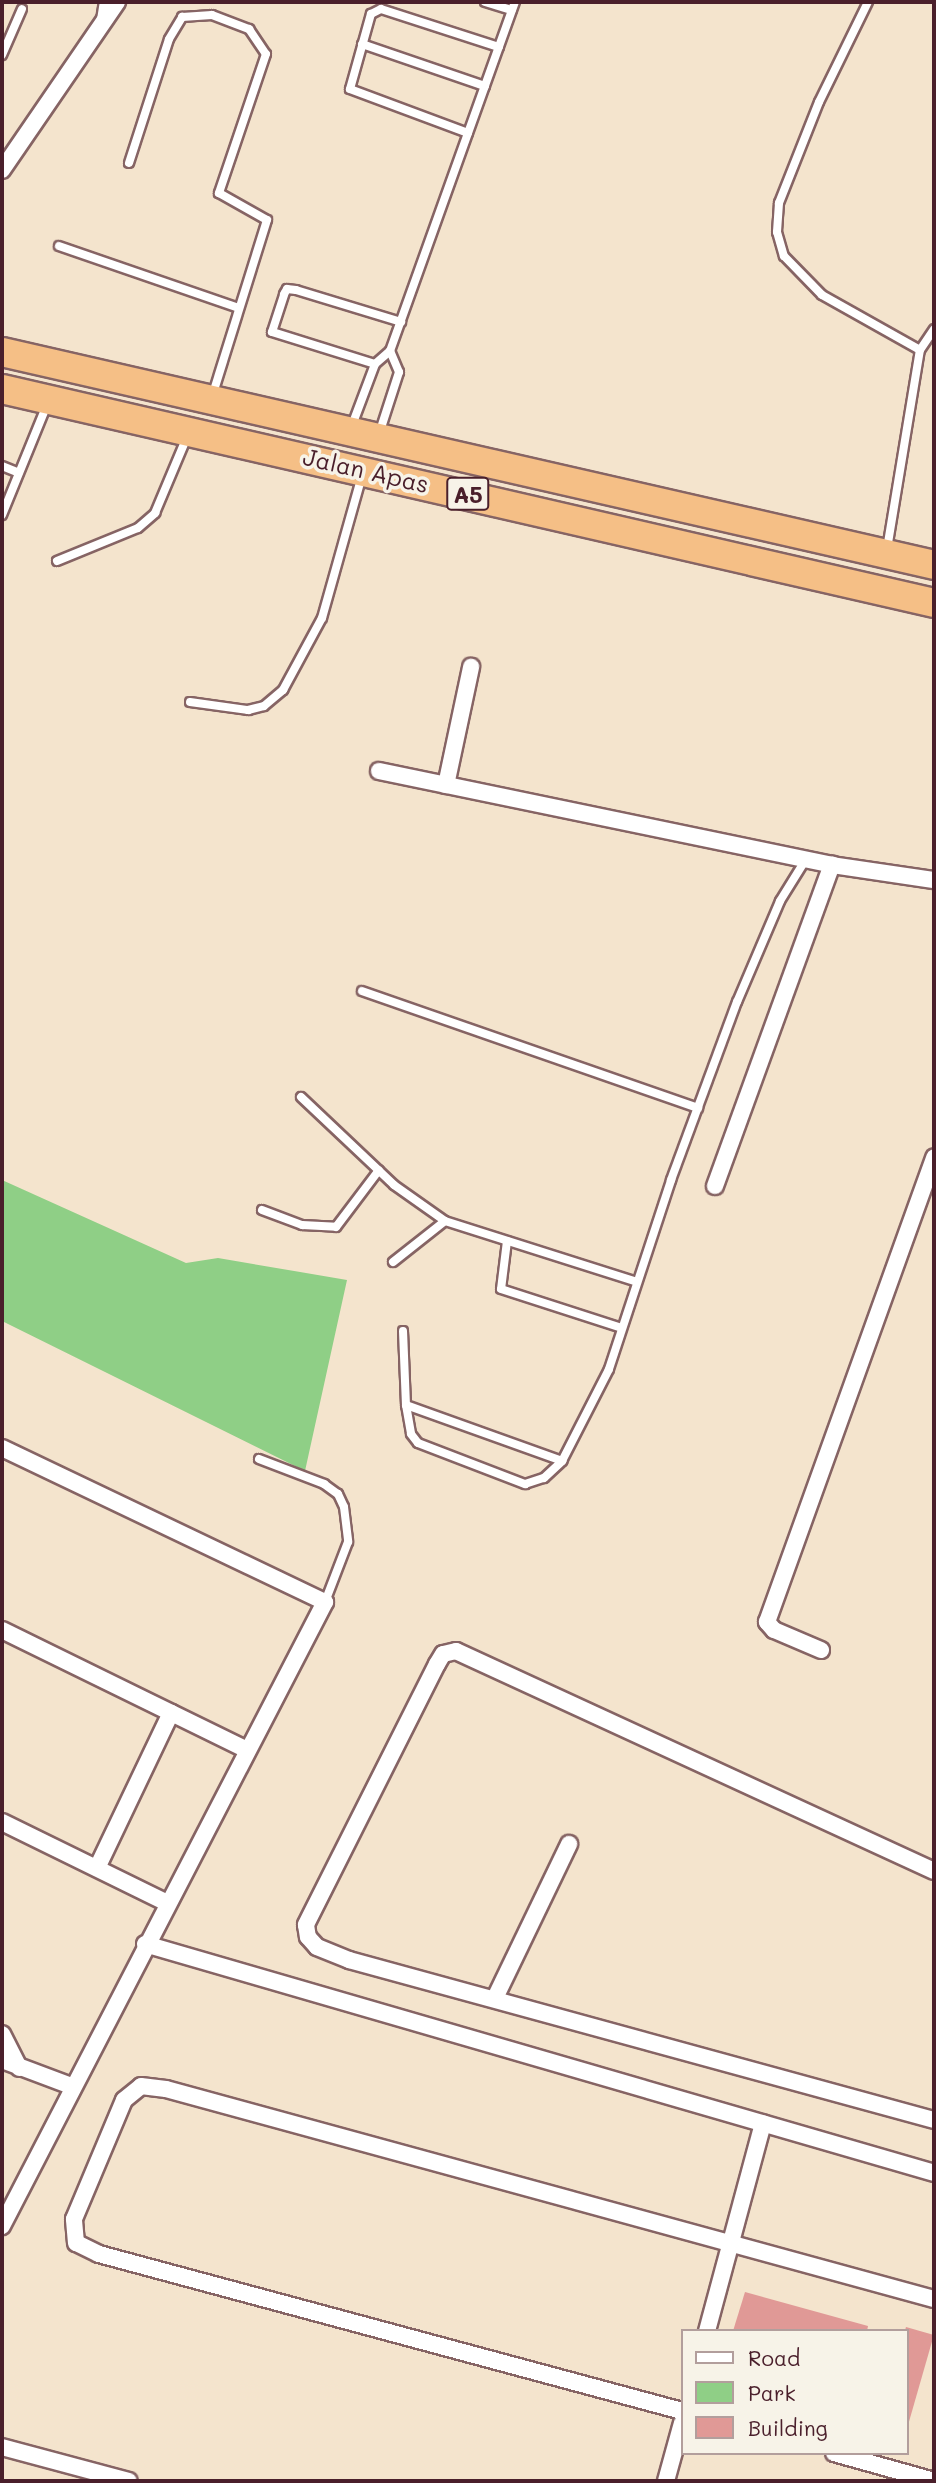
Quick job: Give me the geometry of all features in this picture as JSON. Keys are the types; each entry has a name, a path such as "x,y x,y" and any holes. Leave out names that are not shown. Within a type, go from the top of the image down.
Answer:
{"highway":[{"name":"Jalan Apas","path":"6,353 934,565"},
{"path":"6,353 43,375 50,399"},
{"name":"Jalan Apas","path":"2,389 190,430 361,481 699,548 934,603"},
{"path":"622,495 621,512 627,520 690,536 699,548"}],"street":[{"path":"2,170 117,2"},
{"path":"446,785 471,667"},
{"path":"379,771 806,859 934,880"},
{"path":"715,1185 832,864"},
{"path":"821,1650 767,1622 934,1157"},
{"path":"2,1448 325,1602 71,2086 2,2226"},
{"path":"2,1630 247,1750"},
{"path":"934,1871 456,1651 443,1654 306,1925 308,1937 330,1954 934,2120"},
{"path":"97,1868 171,1713"},
{"path":"2,1822 167,1903"},
{"path":"495,1998 569,1844"},
{"path":"145,1944 934,2173"},
{"path":"2,2034 19,2068"},
{"path":"2,2060 71,2086"},
{"path":"680,2410 99,2254 76,2243 74,2219 124,2099 141,2086 166,2089 934,2299"},
{"path":"708,2329 763,2123"},
{"path":"666,2481 680,2430"},
{"path":"2,2447 129,2481"},
{"path":"841,2455 934,2481"}],"lane":[{"path":"100,27 104,2"},
{"path":"350,431 375,364 390,351 513,6 485,2"},
{"path":"868,2 810,123 779,203 777,232 784,256 822,295 920,350"},
{"path":"2,55 22,9"},
{"path":"468,132 350,89 372,14 381,9 499,47"},
{"path":"129,163 169,39 182,17 212,15 249,29 265,54 219,193 267,220 211,399"},
{"path":"362,44 485,86"},
{"path":"60,246 239,308"},
{"path":"375,364 272,332 287,289 401,322"},
{"path":"886,554 920,350 934,329"},
{"path":"378,439 399,372 390,351"},
{"path":"2,515 50,399"},
{"path":"57,561 138,528 155,513 190,430"},
{"path":"2,466 19,473"},
{"path":"190,702 248,710 264,706 283,690 322,618 361,481"},
{"path":"403,1331 406,1405 411,1434 418,1443 440,1454 525,1484 544,1478 562,1461 609,1369 698,1108 776,910 806,859"},
{"path":"362,991 698,1108"},
{"path":"301,1097 415,1203 445,1221 637,1282"},
{"path":"262,1210 302,1225 336,1227 379,1170"},
{"path":"393,1262 445,1221"},
{"path":"507,1241 499,1282 509,1296 622,1328"},
{"path":"406,1405 562,1461"},
{"path":"259,1460 324,1484 338,1494 344,1507 348,1542 325,1602"}],"green space":[{"path":"2,1180 186,1263 218,1258 347,1280 305,1471 2,1321"}],"building":[{"path":"745,2292 868,2326 867,2329 734,2329"},
{"path":"906,2327 934,2335 908,2425 908,2329"}]}
